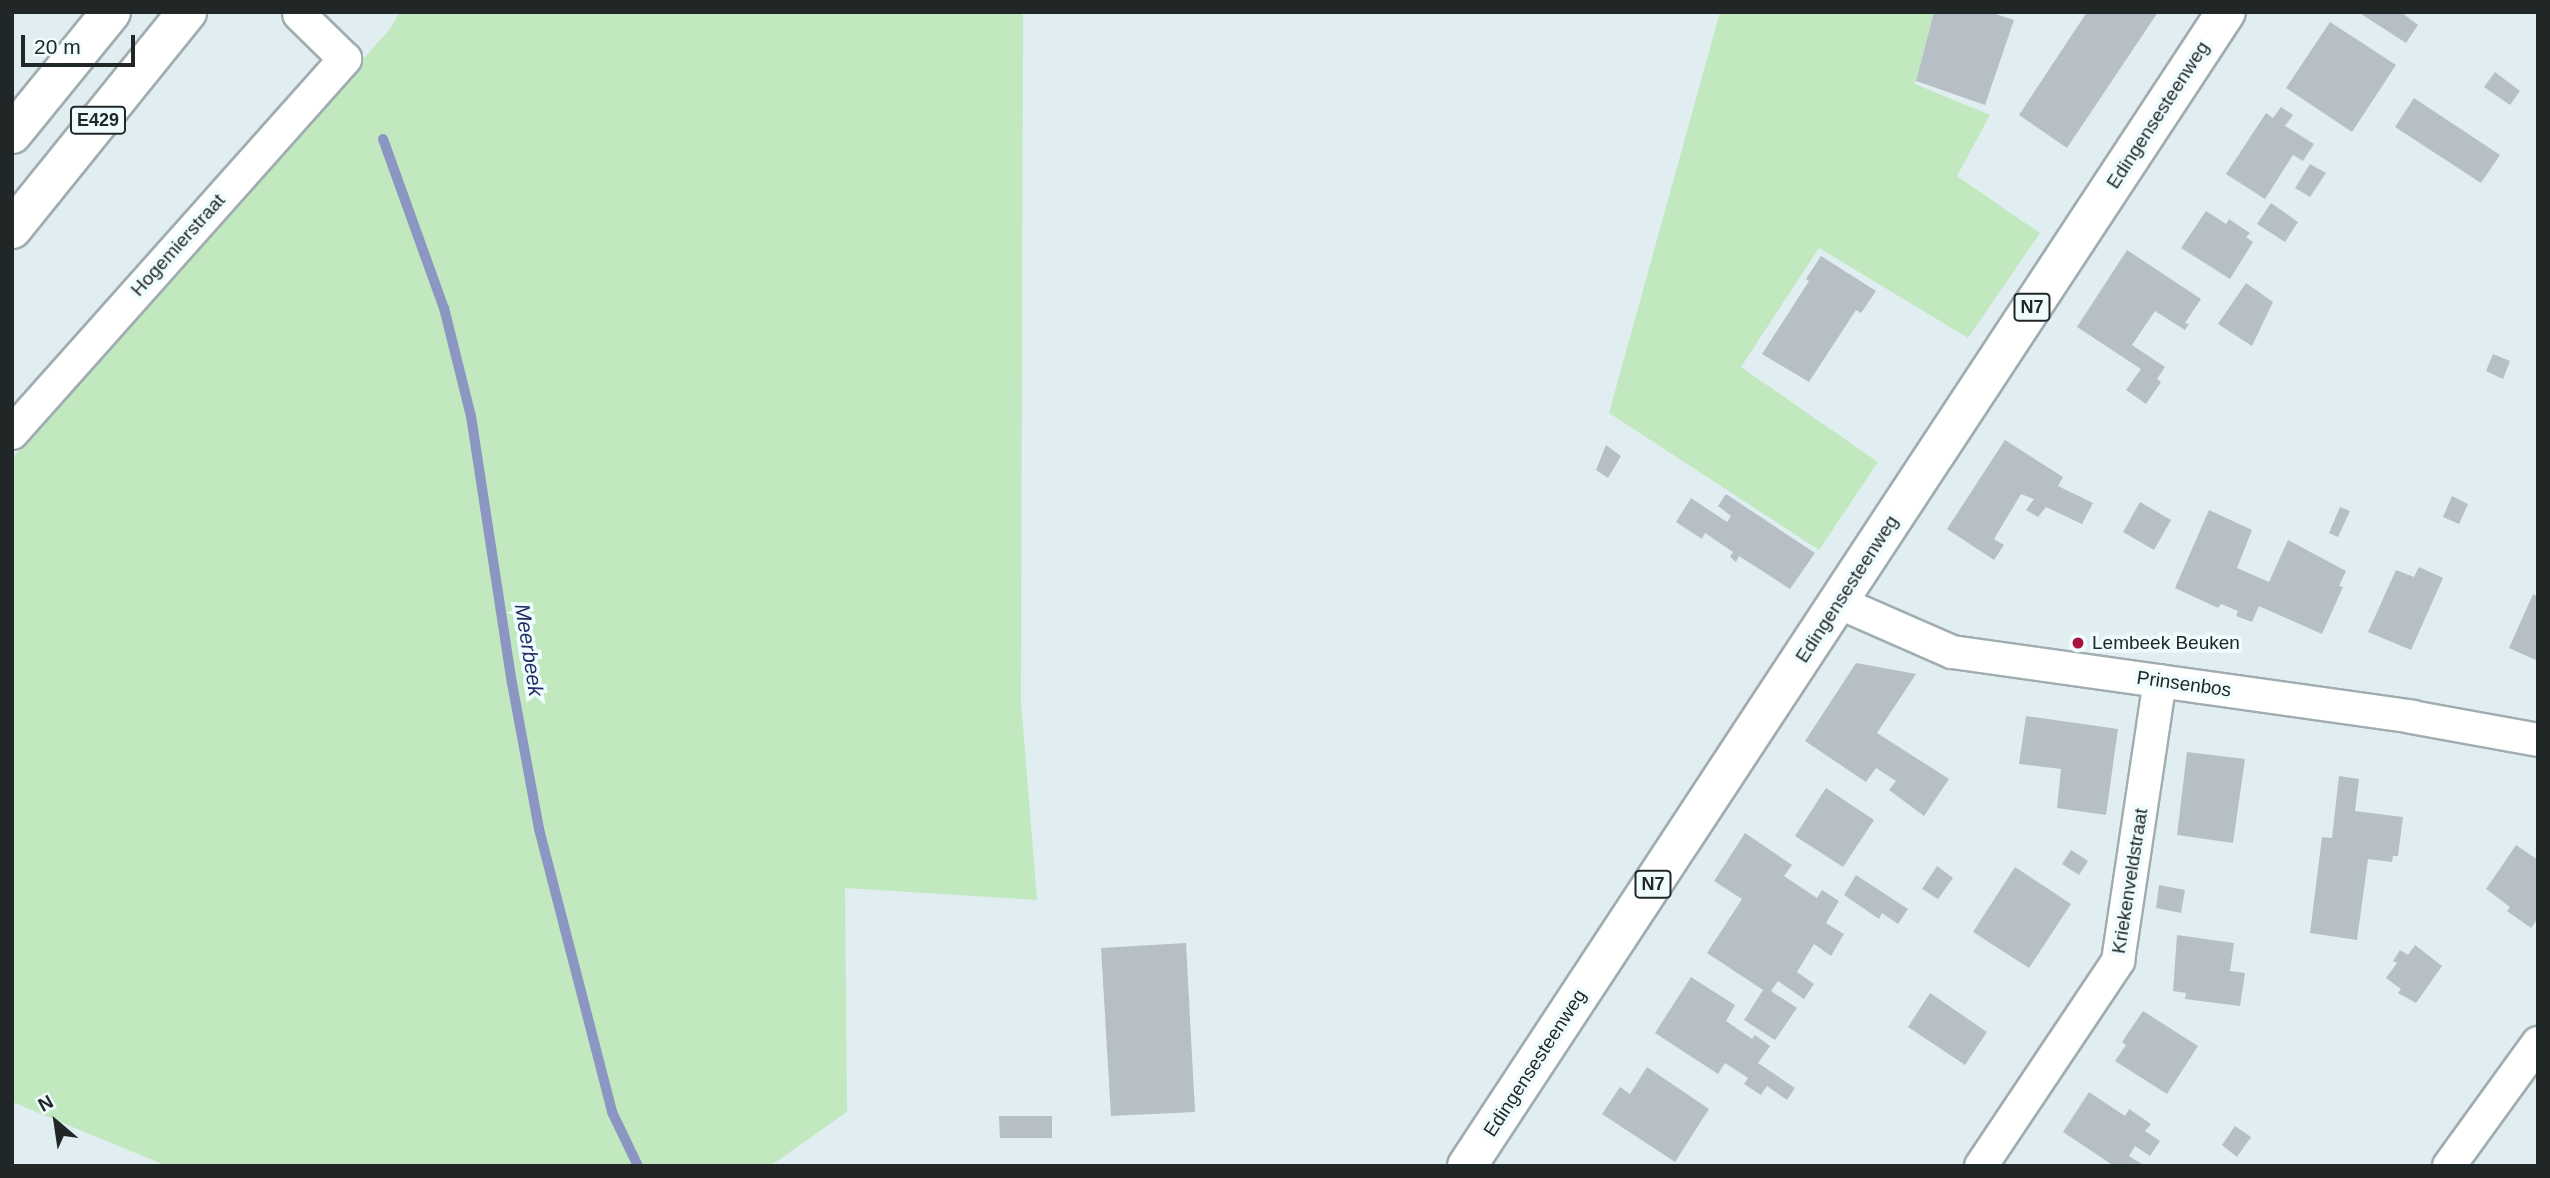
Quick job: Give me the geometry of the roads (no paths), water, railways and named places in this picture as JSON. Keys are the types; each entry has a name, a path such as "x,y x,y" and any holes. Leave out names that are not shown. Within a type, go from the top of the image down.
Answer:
{"main road":[{"name":"E429","path":"12,134 111,12"},
{"name":"E429","path":"12,229 187,12"},
{"name":"Edingensesteenweg","path":"1467,1166 2226,12"}],"street":[{"name":"Hogemierstraat","path":"12,433 345,59 299,14"},
{"name":"Prinsenbos","path":"1838,602 1952,652 2412,717 2538,740"},
{"name":"Kriekenveldstraat","path":"1981,1166 2119,961 2160,681"},
{"path":"2449,1166 2538,1043"}],"waterway":[{"name":"Meerbeek","path":"383,139 444,308 471,416 512,683 539,829 612,1112 638,1166"}],"place":[{"name":"Lembeek Beuken","path":"2078,643"}]}
